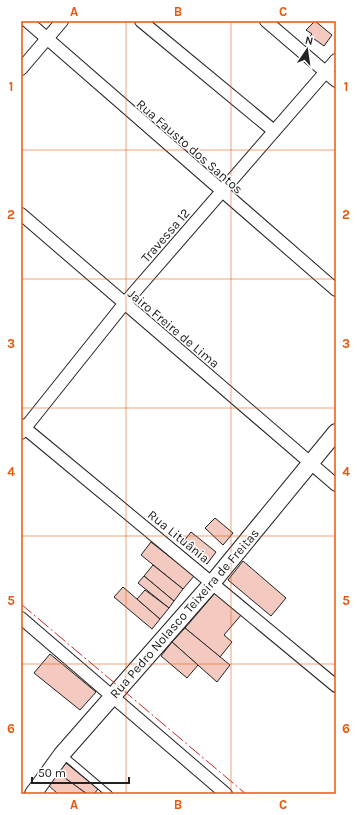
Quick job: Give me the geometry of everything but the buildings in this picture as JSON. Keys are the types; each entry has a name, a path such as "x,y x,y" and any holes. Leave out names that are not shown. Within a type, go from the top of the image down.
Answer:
{"main road":[{"name":"Rua Pedro Nolasco Teixeira de Freitas","path":"33,794 62,754 213,582 336,432"}],"street":[{"name":"Rua Fausto dos Santos","path":"27,21 336,290"},
{"path":"21,69 62,21"},
{"path":"141,21 274,131"},
{"path":"266,21 336,81"},
{"name":"Travessa 12","path":"22,429 124,304 336,60"},
{"name":"Jairo Freire de Lima","path":"21,214 336,485"},
{"name":"Rua Lituânia","path":"22,429 213,582 336,686"},
{"path":"21,618 226,794"}],"lane":[{"path":"62,754 109,794"}],"power":[{"path":"21,604 246,794"}]}
